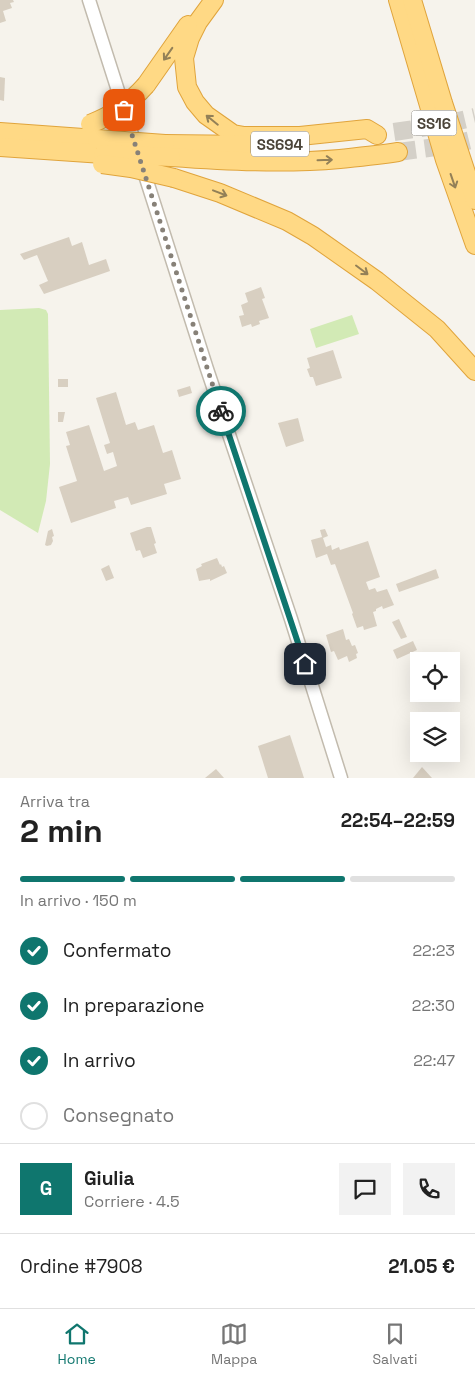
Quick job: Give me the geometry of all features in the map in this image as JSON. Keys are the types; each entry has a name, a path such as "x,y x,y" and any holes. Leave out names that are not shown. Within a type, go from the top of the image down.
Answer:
{"highway":[{"path":"98,145 118,112 146,85 206,0"},
{"name":"SS694","path":"168,150 224,145 301,144 386,134 367,129 300,136 244,136 233,134 206,116 195,102 187,87 184,58 190,38 198,22 214,0"},
{"path":"387,0 430,133 445,160"},
{"name":"SS16","path":"398,0 445,160 475,246"},
{"name":"SS16","path":"412,0 440,94 475,200"},
{"path":"421,0 440,73 440,94"},
{"path":"0,124 62,128 98,145 131,168 174,178 237,200 287,221 313,236 370,275 437,329 475,371"},
{"name":"SS694","path":"0,132 98,145 285,161 340,159 398,152"},
{"path":"0,156 98,145"},
{"name":"SS694","path":"0,147 98,145"}],"street":[{"path":"89,0 341,778"}],"green space":[{"path":"39,308 46,310 48,314 50,464 46,501 38,533 0,510 0,310"},
{"path":"352,315 359,334 316,348 310,329"}],"building":[{"path":"0,0 13,0 14,2 10,3 12,8 3,11 6,21 0,23"},
{"path":"0,77 5,78 4,101 0,100"},
{"path":"69,237 72,246 82,242 89,265 106,259 110,271 44,294 39,285 48,281 37,255 24,260 20,254"},
{"path":"261,287 265,298 262,299 269,318 259,321 260,324 252,327 251,324 242,327 239,316 244,315 241,305 248,302 245,293"},
{"path":"333,350 342,378 316,386 313,377 310,377 307,369 310,368 307,358"},
{"path":"58,379 68,379 68,387 58,387"},
{"path":"190,386 192,393 179,397 177,390"},
{"path":"116,392 126,425 135,422 138,430 154,425 163,453 172,450 181,479 164,484 167,494 131,505 128,497 114,501 116,508 71,523 59,487 77,481 66,446 70,445 66,432 89,425 104,471 117,466 113,452 107,454 104,445 110,443 96,398"},
{"path":"58,412 65,412 63,422 58,422"},
{"path":"298,418 304,441 286,447 278,423"},
{"path":"151,527 157,553 143,558 140,550 136,551 130,533"},
{"path":"52,529 53,541 51,545 47,546 45,545 48,531"},
{"path":"325,529 328,536 323,538 326,547 331,545 332,550 339,547 340,550 368,541 380,577 366,582 369,590 375,588 377,592 387,589 394,605 383,609 382,606 373,612 377,626 364,630 363,626 357,628 335,564 331,565 327,554 316,558 311,540 322,537 320,530"},
{"path":"217,558 227,573 210,581 210,579 199,581 196,569 202,566 201,564"},
{"path":"109,565 114,578 106,581 101,569"},
{"path":"436,569 439,578 399,592 396,584"},
{"path":"399,619 407,637 401,639 392,622"},
{"path":"343,629 346,640 349,639 352,646 355,645 358,653 356,654 357,658 349,662 347,656 338,660 334,651 331,652 326,635"},
{"path":"413,641 417,650 397,659 393,650"},
{"path":"290,735 304,778 268,778 258,746"},
{"path":"422,767 432,778 413,778"},
{"path":"216,769 224,778 205,778"}],"tunnel":[{"path":"394,132 441,125 475,117"},
{"path":"398,152 451,145 475,139"}],"way so far":[{"path":"124,110 221,411"}],"route":[{"path":"221,411 305,664"}]}
